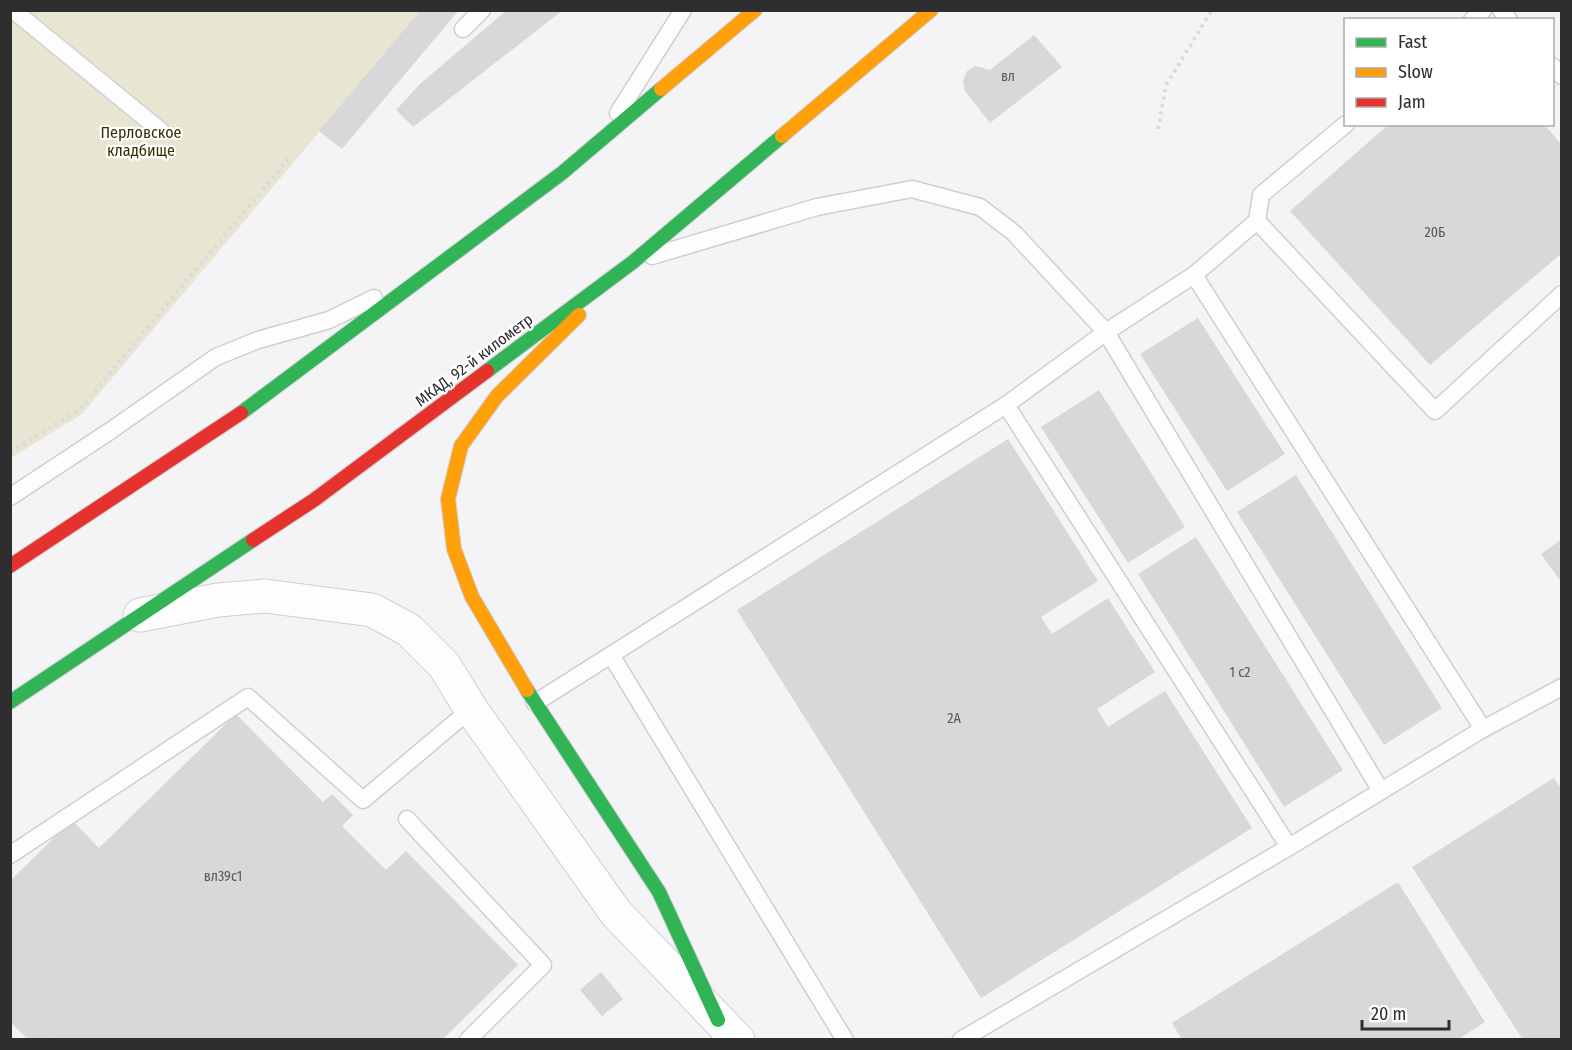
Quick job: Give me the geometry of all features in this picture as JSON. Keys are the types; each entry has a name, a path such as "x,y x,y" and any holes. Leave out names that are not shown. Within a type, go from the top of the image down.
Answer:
{"main road":[{"path":"10,566 248,408 562,173 755,10"},
{"name":"МКАД, 92-й километр","path":"10,702 314,500 633,262 931,10"},
{"path":"633,262 497,396 461,446 447,499 454,549 472,597 535,703 659,892 728,1030"}],"street":[{"path":"138,616 218,600 265,596 372,610 409,630 444,665 471,709 616,913 728,1030"}],"lane":[{"path":"13,10 161,131"},
{"path":"463,29 482,10"},
{"path":"600,141 683,10"},
{"path":"535,703 1006,405 1106,332 1194,275 1257,221 1261,195 1344,126"},
{"path":"633,262 817,207 912,189 980,207 1014,233 1106,332 1381,791"},
{"path":"1257,221 1435,411 1562,294"},
{"path":"10,497 216,357 258,340 329,320 436,267"},
{"path":"1194,275 1483,729"},
{"path":"1006,405 1289,847"},
{"path":"611,655 845,1040"},
{"path":"961,1040 1289,847 1483,729 1562,687"},
{"path":"10,855 248,697 363,800 471,709"},
{"path":"407,819 543,965 468,1040"}],"path":[{"path":"1158,129 1166,85 1212,10"},
{"path":"10,452 79,410 289,158"}],"green space":[{"name":"Перловское кладбище","path":"11,11 421,11 82,414 11,458"}],"building":[{"path":"421,10 459,10 342,149 319,131"},
{"path":"507,10 563,10 413,127 396,110 421,83"},
{"path":"1034,35 1062,67 990,123 965,91 963,81 967,71 976,66 990,70"},
{"path":"1387,126 1546,126 1562,145 1562,253 1430,365 1290,211"},
{"path":"1198,318 1285,454 1227,491 1140,354"},
{"path":"1099,390 1185,527 1128,563 1041,427"},
{"path":"1008,439 1098,581 1041,617 1052,634 1108,598 1155,672 1097,709 1108,727 1165,691 1252,828 981,998 737,610"},
{"path":"1296,475 1442,708 1384,745 1237,512"},
{"path":"1196,537 1343,770 1284,807 1138,574"},
{"path":"1562,539 1562,583 1541,554"},
{"path":"236,714 323,802 332,794 353,815 342,826 386,870 406,851 518,965 442,1040 54,1040 51,1037 49,1040 28,1040 10,1021 10,881 72,820 99,848"},
{"path":"1554,778 1562,790 1562,1040 1523,1040 1412,867"},
{"path":"1398,882 1485,1022 1457,1040 1182,1040 1172,1023"},
{"path":"601,972 623,999 602,1016 580,990"}],"traffic: fast":[{"path":"241,413 562,173 661,89"},
{"path":"487,371 633,262 782,136"},
{"path":"10,702 253,540"},
{"path":"527,690 659,892 718,1020"}],"traffic: slow":[{"path":"661,89 755,10"},
{"path":"782,136 931,10"},
{"path":"527,690 472,597 454,549 448,499 461,446 497,396 579,315"}],"traffic: jam":[{"path":"253,540 314,500 487,371"},
{"path":"10,566 241,413"}]}
